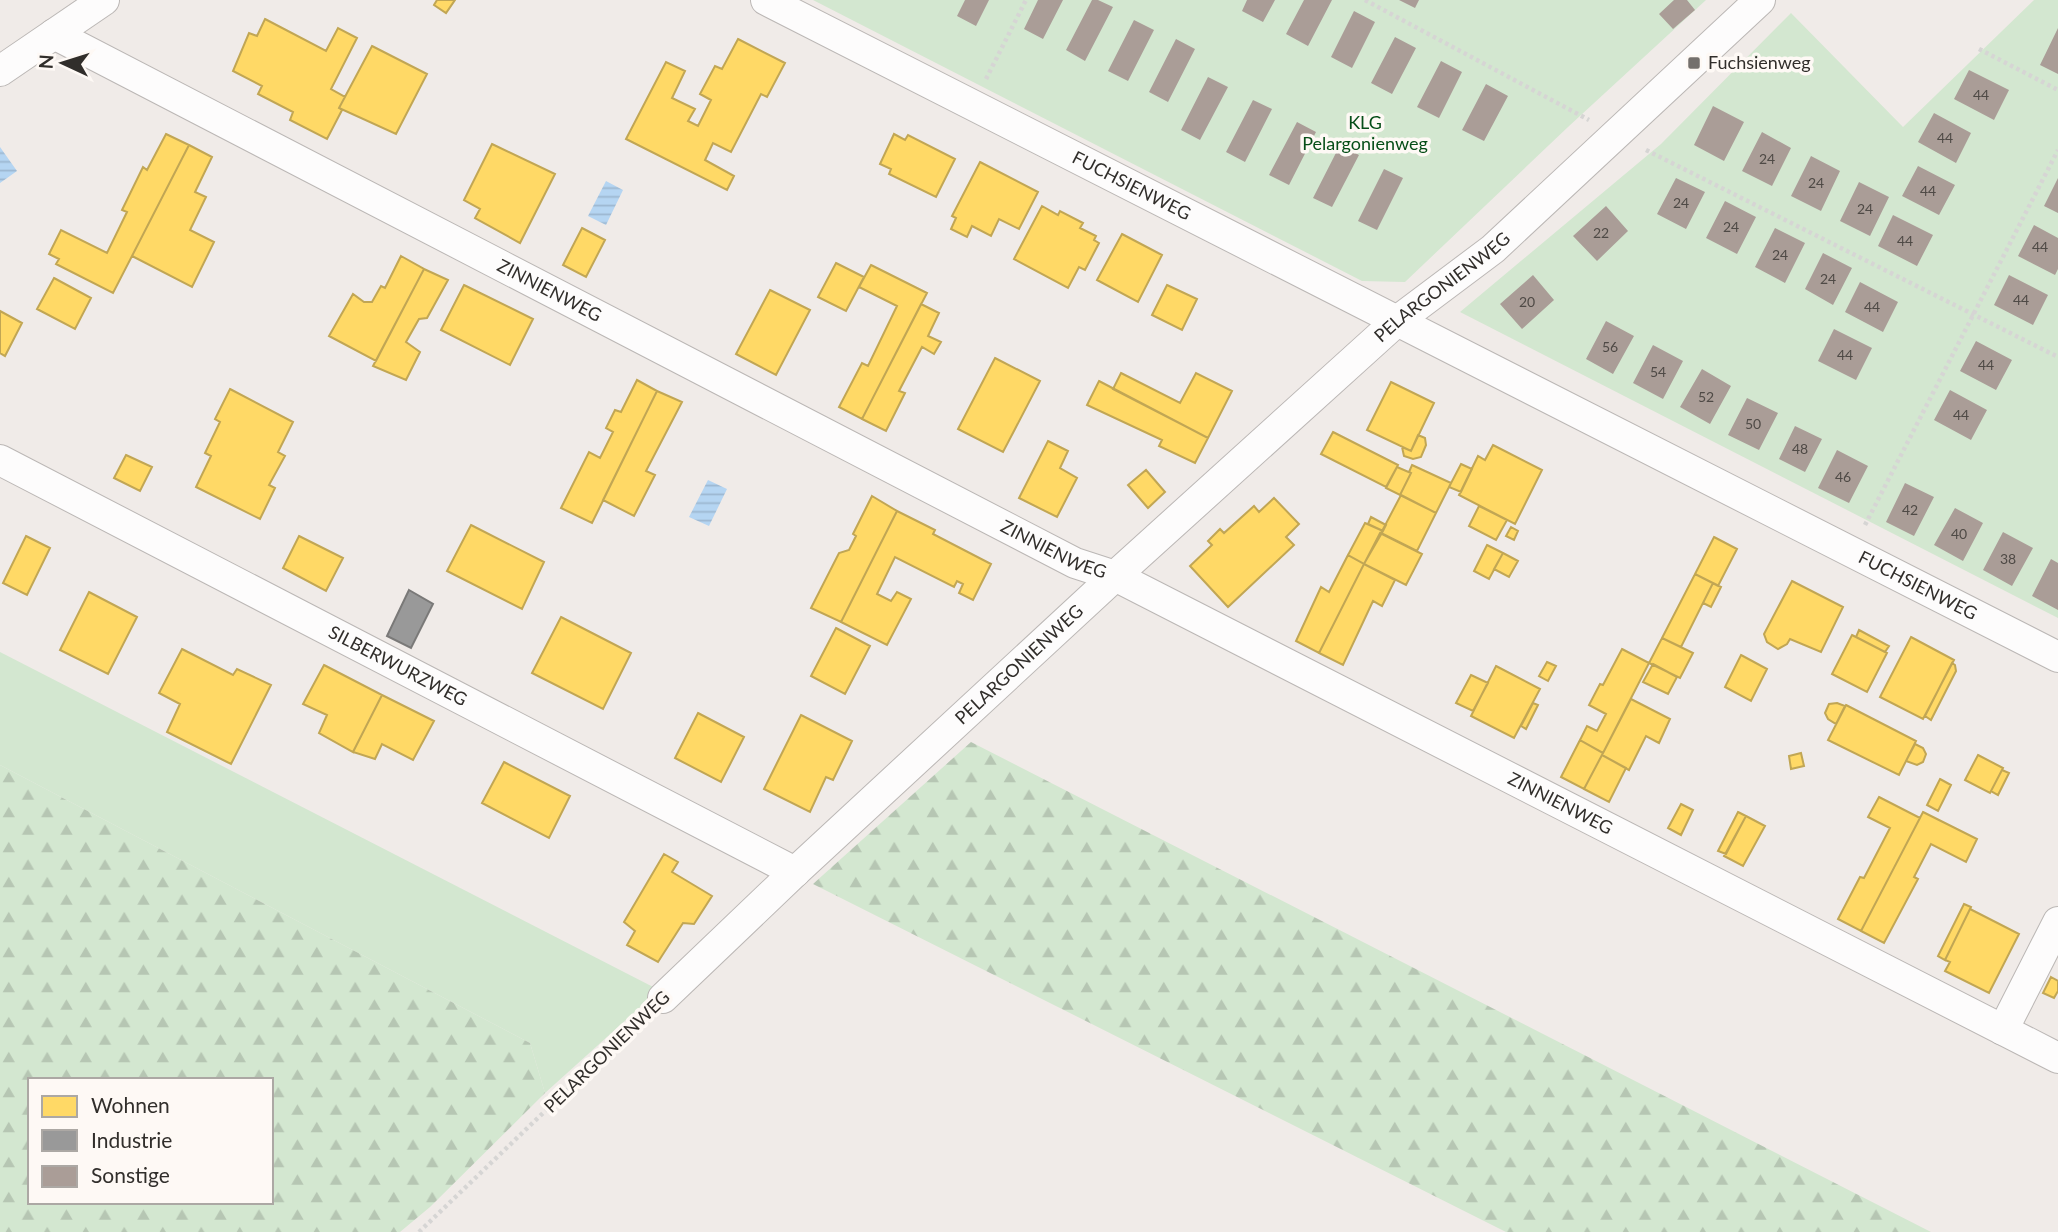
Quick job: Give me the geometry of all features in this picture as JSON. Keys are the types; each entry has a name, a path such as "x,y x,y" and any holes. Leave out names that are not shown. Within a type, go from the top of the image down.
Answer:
{"street":[{"path":"0,71 104,0"},
{"name":"FUCHSIENWEG","path":"766,0 2058,657"},
{"name":"PELARGONIENWEG","path":"663,998 794,872 1115,576 1397,321 1493,249 1760,0"},
{"name":"ZINNIENWEG","path":"54,34 1062,556 1115,576 2058,1058"},
{"name":"SILBERWURZWEG","path":"0,460 794,872"},
{"path":"2003,1030 2058,922"}],"path":[{"path":"973,105 1026,0"},
{"path":"1365,0 1616,135 2058,357"},
{"path":"1979,49 2058,90"},
{"path":"1852,552 2058,150"},
{"name":"PELARGONIENWEG","path":"419,1232 663,998"}],"green space":[{"name":"KLG Pelargonienweg","path":"813,0 1706,0 1405,282 1362,281"},
{"path":"2034,0 2058,0 2058,618 1460,312 1661,144 1791,13 1903,127"},
{"path":"0,652 659,990 545,1093 530,1043 0,765"},
{"path":"971,742 1931,1232 1506,1232 813,884"},
{"path":"0,765 530,1043 545,1093 430,1207 400,1232 0,1232"}],"water":[{"path":"0,147 17,171 0,183"},
{"path":"606,181 623,190 606,225 588,216"},
{"path":"708,480 727,489 709,526 689,517"}],"building: Wohnen":[{"path":"437,0 455,0 446,13 434,5"},
{"path":"265,19 326,51 338,28 357,38 331,89 345,97 339,108 342,110 327,139 290,120 293,112 258,94 262,86 233,71 249,33 257,36"},
{"path":"738,39 785,63 767,97 761,94 731,152 713,143 705,160 734,176 727,190 626,139 666,62 685,71 672,98 695,109 688,121 698,126 711,100 700,94 715,66 722,69"},
{"path":"372,46 427,74 396,134 339,108"},
{"path":"166,134 189,145 113,293 56,264 59,259 49,254 61,230 107,253 127,212 122,210 143,167 147,170"},
{"path":"894,134 905,140 908,135 955,159 936,197 889,174 891,169 880,164"},
{"path":"492,144 555,174 520,243 475,218 480,209 464,200"},
{"path":"189,145 212,157 195,192 206,197 190,230 214,242 192,287 132,256"},
{"path":"980,162 1038,192 1019,229 999,219 991,236 972,226 967,237 951,229 956,218 952,216"},
{"path":"1042,206 1058,215 1060,211 1083,223 1080,228 1096,236 1094,240 1099,243 1085,270 1079,267 1068,288 1014,259"},
{"path":"582,228 605,240 586,277 563,265"},
{"path":"1122,234 1162,255 1138,302 1097,280"},
{"path":"401,256 424,269 376,361 329,336 353,294 364,302 372,302 381,286 385,288"},
{"path":"836,263 864,277 846,311 818,297"},
{"path":"871,265 927,293 862,419 839,407 862,363 868,366 897,306 859,287"},
{"path":"424,269 448,280 427,318 419,319 406,342 420,352 406,380 373,366"},
{"path":"54,278 91,298 75,329 37,309"},
{"path":"464,285 533,319 510,365 441,330"},
{"path":"1167,285 1197,299 1182,330 1152,315"},
{"path":"770,290 810,310 776,375 736,354"},
{"path":"921,304 939,313 928,336 941,342 934,354 922,347 899,391 905,393 886,431 862,419"},
{"path":"0,311 22,323 5,356 0,353"},
{"path":"995,358 1040,381 1003,452 958,429"},
{"path":"1121,373 1180,403 1196,373 1232,391 1208,438 1113,389"},
{"path":"637,380 657,391 592,523 561,508 589,452 600,458 613,432 606,428 615,410 621,412"},
{"path":"1099,381 1208,438 1195,463 1159,446 1162,440 1087,405"},
{"path":"1391,382 1434,403 1411,451 1367,430"},
{"path":"230,389 293,422 278,452 285,456 269,485 275,488 260,519 196,487 211,456 205,453 220,422 215,419"},
{"path":"657,391 682,402 646,471 655,475 634,516 603,500"},
{"path":"1333,432 1398,465 1386,487 1321,454"},
{"path":"1418,435 1425,438 1426,445 1421,457 1413,459 1404,456 1402,447 1411,451"},
{"path":"1048,441 1068,451 1060,468 1077,478 1057,517 1019,498"},
{"path":"1493,445 1542,470 1515,524 1459,495 1478,456 1485,460"},
{"path":"126,455 152,467 140,491 114,478"},
{"path":"1461,464 1472,469 1461,492 1449,487"},
{"path":"1412,465 1451,483 1436,513 1400,495"},
{"path":"1397,467 1411,473 1400,495 1386,488"},
{"path":"1146,470 1165,492 1148,508 1128,485"},
{"path":"1401,495 1436,513 1417,551 1381,533"},
{"path":"872,496 897,511 841,622 811,608 839,553 849,550 856,536 853,534"},
{"path":"1274,498 1299,524 1286,537 1294,545 1228,607 1190,566 1212,545 1208,541 1220,529 1224,533 1254,506 1259,512"},
{"path":"1479,506 1507,520 1496,540 1469,526"},
{"path":"897,511 935,530 933,534 991,564 973,600 959,593 963,584 957,581 954,587 895,557 877,594 891,601 897,592 911,599 887,645 841,622"},
{"path":"1371,517 1386,525 1383,531 1368,524"},
{"path":"1365,523 1383,531 1364,564 1348,555"},
{"path":"471,525 544,562 522,609 447,571"},
{"path":"1511,527 1518,531 1514,540 1506,536"},
{"path":"1380,533 1422,554 1406,585 1364,564"},
{"path":"26,536 50,548 27,595 3,583"},
{"path":"299,536 343,558 326,591 283,568"},
{"path":"1714,537 1737,549 1718,586 1695,574"},
{"path":"1487,545 1503,553 1489,579 1474,571"},
{"path":"1503,553 1518,561 1509,577 1494,569"},
{"path":"1348,555 1364,564 1319,653 1296,641 1321,587 1329,592"},
{"path":"1364,564 1395,580 1382,606 1373,601 1343,665 1319,653"},
{"path":"1695,574 1713,583 1681,647 1662,638"},
{"path":"1792,581 1843,607 1821,652 1790,639 1778,649 1767,642 1764,634"},
{"path":"1713,583 1721,587 1711,607 1703,603"},
{"path":"89,592 137,617 108,674 60,650"},
{"path":"561,617 631,653 603,709 532,673"},
{"path":"836,628 870,646 845,694 811,676"},
{"path":"1859,630 1889,646 1885,652 1856,637"},
{"path":"1852,635 1887,653 1867,692 1832,674"},
{"path":"1911,637 1954,660 1923,719 1880,697"},
{"path":"1662,638 1693,653 1680,678 1649,663"},
{"path":"182,649 233,675 237,669 271,685 231,764 167,732 180,704 159,693"},
{"path":"1622,649 1649,663 1603,753 1580,740 1587,726 1597,731 1606,714 1589,705"},
{"path":"1741,655 1767,669 1751,701 1725,687"},
{"path":"1547,662 1556,666 1548,681 1539,676"},
{"path":"1952,663 1956,671 1931,720 1925,716"},
{"path":"1653,664 1677,677 1668,694 1643,682"},
{"path":"324,665 382,695 353,752 319,733 327,715 303,704"},
{"path":"1496,666 1540,689 1514,738 1471,716"},
{"path":"1471,675 1488,683 1473,711 1456,703"},
{"path":"382,695 434,721 413,760 382,744 375,759 353,752"},
{"path":"1631,699 1670,719 1659,743 1646,736 1629,770 1602,755"},
{"path":"1533,703 1538,705 1526,729 1521,726"},
{"path":"1829,704 1845,706 1836,724 1828,719 1825,713"},
{"path":"1846,705 1916,741 1899,775 1828,740"},
{"path":"698,713 744,737 721,782 675,758"},
{"path":"801,715 852,741 833,780 826,777 810,812 764,789"},
{"path":"1580,740 1603,753 1584,789 1561,777"},
{"path":"1915,744 1923,748 1926,754 1923,762 1917,765 1906,761"},
{"path":"1801,753 1804,766 1791,769 1789,756"},
{"path":"1602,755 1626,768 1609,802 1584,789"},
{"path":"1978,755 2003,768 1990,793 1965,780"},
{"path":"504,762 570,796 549,838 482,803"},
{"path":"2002,770 2009,773 1998,795 1991,791"},
{"path":"1940,779 1951,785 1938,811 1927,805"},
{"path":"1879,797 1920,818 1861,931 1838,919 1860,877 1864,878 1890,828 1868,817"},
{"path":"1681,804 1693,810 1681,835 1668,828"},
{"path":"1738,812 1746,816 1726,854 1718,851"},
{"path":"1923,812 1977,839 1966,862 1931,844 1914,877 1918,879 1884,943 1861,931"},
{"path":"1746,816 1765,826 1743,866 1724,856"},
{"path":"664,854 678,862 672,872 712,896 694,924 683,923 658,962 627,945 635,931 624,922"},
{"path":"1964,904 1971,907 1945,960 1938,956"},
{"path":"1970,909 2019,934 1989,993 1945,971 1950,962 1945,960"},
{"path":"2051,977 2058,981 2058,991 2054,998 2043,993"}],"building: Industrie":[{"path":"409,590 433,604 411,648 387,636"}],"building: Sonstige":[{"path":"965,0 989,0 976,26 957,16"},
{"path":"1038,0 1063,0 1043,39 1024,29"},
{"path":"1092,0 1113,7 1085,61 1066,50"},
{"path":"1247,0 1275,0 1263,22 1242,11"},
{"path":"1304,0 1332,0 1308,46 1286,34"},
{"path":"1399,0 1419,0 1415,8"},
{"path":"1674,0 1687,0 1695,10 1673,29 1659,14"},
{"path":"1354,11 1375,22 1352,68 1331,57"},
{"path":"1134,20 1154,30 1128,81 1108,71"},
{"path":"2058,28 2058,74 2040,65"},
{"path":"1395,37 1416,48 1392,94 1371,83"},
{"path":"1176,39 1195,49 1168,102 1149,92"},
{"path":"1441,61 1462,72 1439,118 1417,107"},
{"path":"1969,70 2009,90 1994,120 1954,99"},
{"path":"1208,77 1228,87 1200,140 1181,130"},
{"path":"1486,84 1508,96 1484,141 1462,130"},
{"path":"1253,100 1272,109 1245,162 1226,152"},
{"path":"1713,106 1744,122 1724,161 1694,145"},
{"path":"1934,113 1971,133 1956,163 1918,142"},
{"path":"1297,122 1316,132 1289,185 1269,175"},
{"path":"1762,132 1791,148 1772,186 1742,171"},
{"path":"1340,145 1359,155 1332,207 1313,198"},
{"path":"1811,156 1840,171 1821,211 1791,196"},
{"path":"1918,166 1955,185 1939,215 1902,196"},
{"path":"1384,169 1403,178 1377,230 1358,221"},
{"path":"1676,178 1705,192 1686,229 1657,214"},
{"path":"2058,178 2058,213 2044,206"},
{"path":"1859,182 1889,197 1870,236 1840,221"},
{"path":"1725,201 1756,217 1737,254 1706,238"},
{"path":"1606,206 1628,231 1597,261 1573,236"},
{"path":"1893,215 1933,235 1917,266 1878,246"},
{"path":"2034,225 2058,238 2058,269 2055,275 2018,256"},
{"path":"1775,228 1805,243 1785,283 1755,267"},
{"path":"1823,253 1852,268 1833,305 1805,289"},
{"path":"1533,275 1554,300 1522,329 1500,304"},
{"path":"2009,275 2048,295 2033,325 1994,305"},
{"path":"1860,282 1898,302 1883,332 1845,312"},
{"path":"1606,321 1634,336 1613,374 1586,359"},
{"path":"1834,329 1872,348 1856,380 1818,361"},
{"path":"1976,341 2012,360 1996,390 1960,371"},
{"path":"1653,345 1683,361 1663,399 1633,383"},
{"path":"1702,369 1731,386 1710,424 1680,407"},
{"path":"1950,390 1987,410 1971,440 1934,420"},
{"path":"1747,398 1778,413 1759,450 1728,435"},
{"path":"1795,426 1822,439 1805,472 1779,459"},
{"path":"1837,450 1868,466 1849,503 1818,488"},
{"path":"1905,483 1934,497 1914,536 1886,522"},
{"path":"1955,508 1983,523 1963,561 1934,545"},
{"path":"2003,532 2033,548 2012,586 1983,570"},
{"path":"2051,559 2058,563 2058,610 2032,596"}],"place":[{"name":"Fuchsienweg","path":"1694,63"}]}
